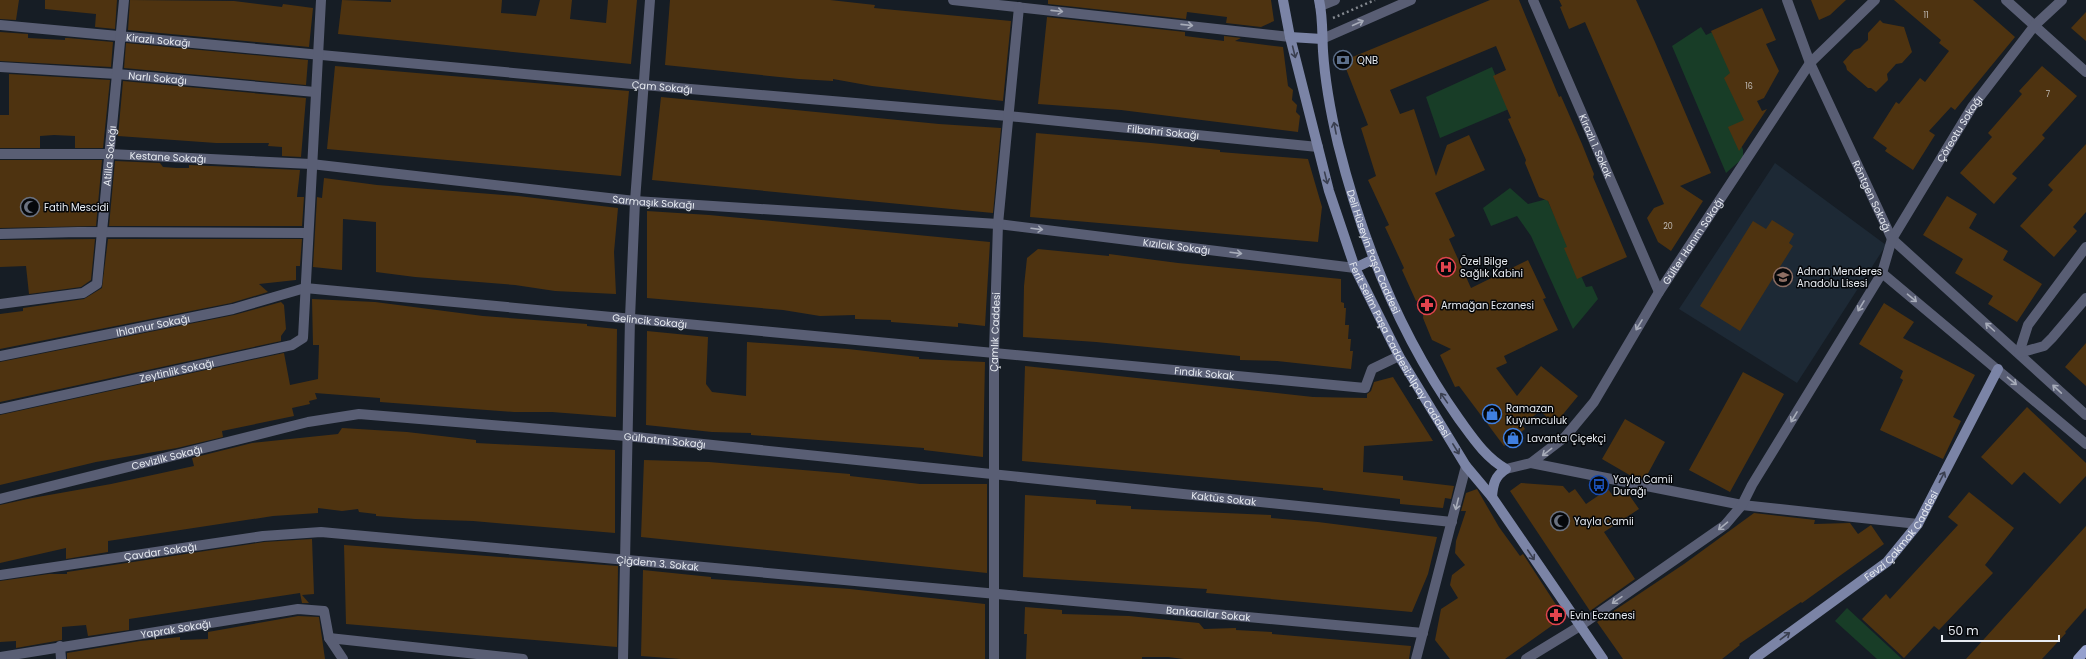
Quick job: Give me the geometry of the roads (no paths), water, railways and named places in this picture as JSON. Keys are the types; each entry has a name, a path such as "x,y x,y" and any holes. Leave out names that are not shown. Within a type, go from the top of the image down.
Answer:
{"main road":[{"name":"Ferit Selim Paşa Caddesi;Alpay Caddesi","path":"1283,0 1290,37 1329,191 1355,268 1399,356 1466,466 1492,497 1602,659"},
{"name":"Deli Hüseyin Paşa Caddesi","path":"1320,3 1325,79 1338,144 1366,238 1374,259 1393,303 1439,390 1479,446 1497,464 1506,469"},
{"path":"1290,37 1322,39"},
{"path":"1355,268 1374,259"},
{"name":"Fevzi Çakmak Caddesi","path":"1754,659 1887,562 1918,524 1998,369"},
{"path":"1492,497 1493,484 1498,474 1506,469"},
{"path":"2078,659 2086,650"}],"street":[{"name":"Atilla Sokağı","path":"0,304 83,293 97,284 124,0"},
{"path":"305,288 321,0"},
{"path":"623,659 626,436 630,318 635,201 650,0"},
{"path":"953,0 978,1 1019,7 1290,37"},
{"path":"1320,3 1335,0"},
{"path":"1322,39 1411,0"},
{"name":"Kirazlı 1. Sokak","path":"1533,0 1659,292"},
{"name":"Röntgen Sokağı","path":"1787,0 1810,63 1892,239 2086,415"},
{"name":"Gülter Hanım Sokağı","path":"1506,469 1531,464 1565,437 1594,402 1659,292 1810,63 1874,0"},
{"path":"2006,0 2086,72"},
{"name":"Çöreotu Sokağı","path":"1526,659 1580,626 1725,525 1742,505 1752,485 1882,273 1892,239 1972,107 2035,25 2062,0"},
{"name":"Çamlık Caddesi","path":"994,659 994,353 998,224 1019,7"},
{"name":"Kirazlı Sokağı","path":"0,25 318,54"},
{"name":"Çam Sokağı","path":"318,54 643,85 1008,116"},
{"name":"Narlı Sokağı","path":"0,68 116,74 315,92"},
{"name":"Filbahri Sokağı","path":"1008,116 1318,147"},
{"name":"Kestane Sokağı","path":"0,154 110,154 311,164"},
{"name":"Sarmaşık Sokağı","path":"311,164 635,201 998,224"},
{"name":"Kızılcık Sokağı","path":"998,224 1355,268"},
{"path":"0,234 102,232 308,233"},
{"path":"2019,354 2028,325 2086,247"},
{"path":"1882,273 2086,444"},
{"name":"Gelincik Sokağı","path":"305,288 994,353"},
{"name":"Ihlamur Sokağı","path":"0,356 233,308 305,288"},
{"name":"Zeytinlik Sokağı","path":"0,409 292,345 303,338 305,288"},
{"path":"2019,354 2044,346 2086,298"},
{"name":"Fındık Sokak","path":"994,353 1365,388 1372,368 1399,356"},
{"name":"Gülhatmi Sokağı","path":"334,418 359,414 626,436 995,476"},
{"name":"Cevizlik Sokağı","path":"0,499 308,422 334,418"},
{"path":"1531,464 1742,505 1918,524"},
{"path":"1416,659 1466,466"},
{"name":"Kaktüs Sokak","path":"995,476 1452,522"},
{"name":"Çiğdem 3. Sokak","path":"321,532 994,594"},
{"name":"Çavdar Sokağı","path":"0,576 262,536 321,532"},
{"name":"Bankacılar Sokak","path":"994,594 1423,633"},
{"name":"Yaprak Sokağı","path":"0,657 298,608 324,611 329,638"},
{"path":"329,638 343,659"},
{"path":"329,638 523,659"},
{"path":"60,646 61,659"}],"place":[{"name":"QNB","path":"1343,60"},
{"name":"Fatih Mescidi","path":"30,207"},
{"name":"Özel Bilge Sağlık Kabini","path":"1446,267"},
{"name":"Adnan Menderes Anadolu Lisesi","path":"1783,277"},
{"name":"Armağan Eczanesi","path":"1427,305"},
{"name":"Ramazan Kuyumculuk","path":"1492,414"},
{"name":"Lavanta Çiçekçi","path":"1513,438"},
{"name":"Yayla Camii Durağı","path":"1599,485"},
{"name":"Yayla Camii","path":"1560,521"},
{"name":"Evin Eczanesi","path":"1556,615"}]}
